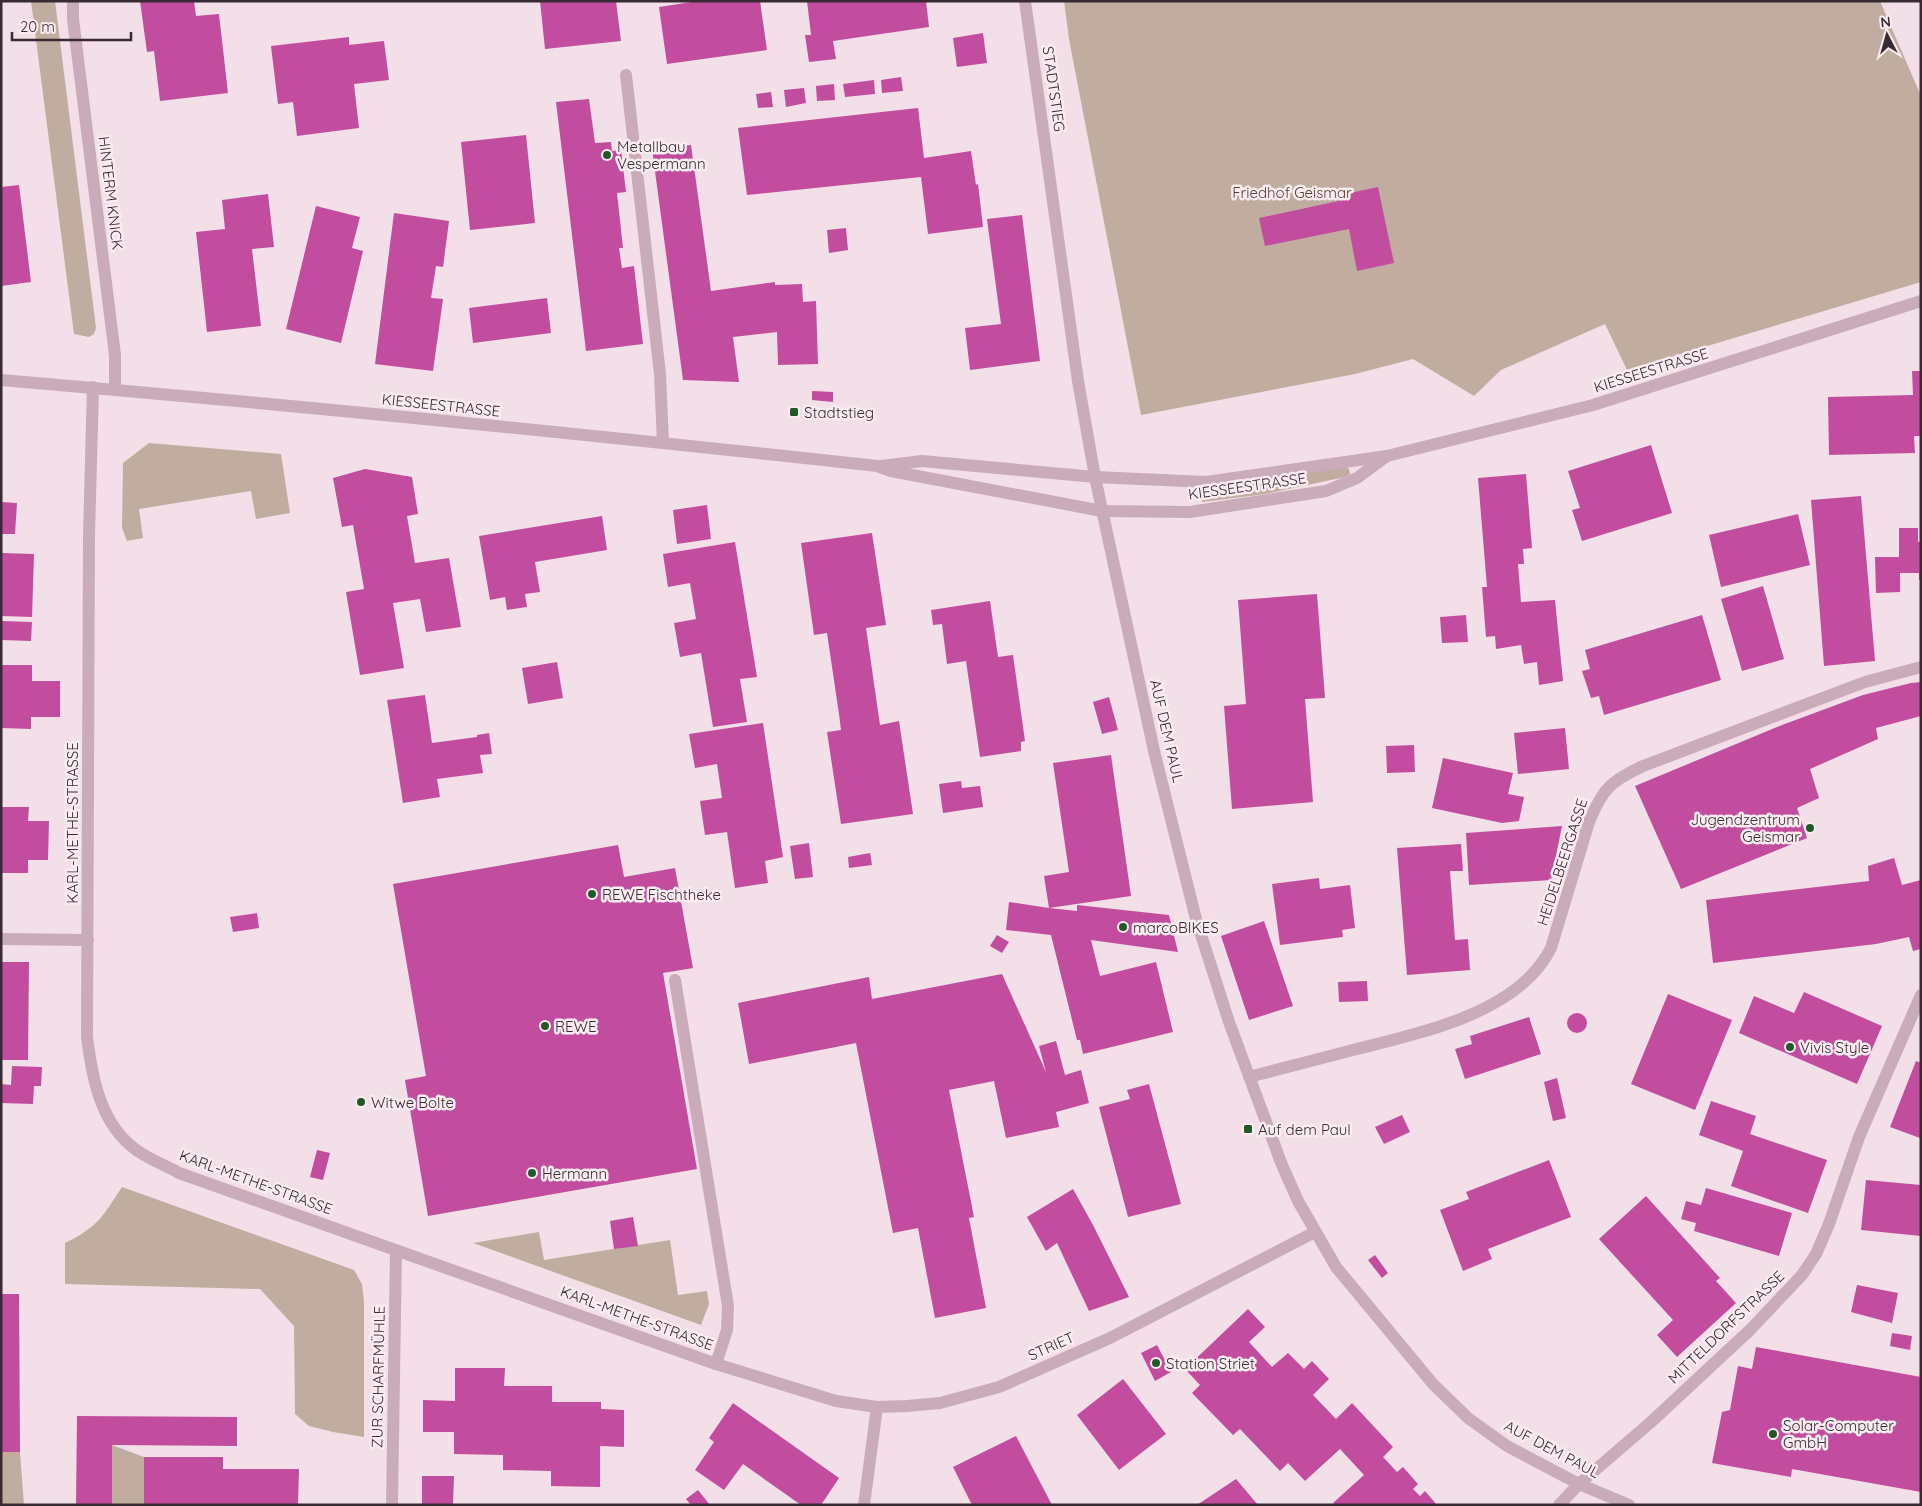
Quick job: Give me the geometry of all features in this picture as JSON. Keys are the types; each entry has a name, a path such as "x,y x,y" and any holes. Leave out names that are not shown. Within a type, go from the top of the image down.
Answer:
{"street":[{"name":"HINTERM KNICK","path":"73,1 73,19 115,355 115,389"},
{"name":"STADTSTIEG","path":"1026,1 1075,365 1095,477"},
{"path":"626,75 660,374 663,443"},
{"name":"KIESSEESTRASSE","path":"1,380 115,389 877,466 922,461 1095,477 1206,482 1387,456 1593,405 1921,301"},
{"name":"KARL-METHE-STRASSE","path":"93,387 89,535 87,1037 92,1075 102,1106 120,1135 135,1149 179,1173 716,1364 836,1401 876,1407"},
{"name":"KIESSEESTRASSE","path":"877,466 891,472 1102,511 1190,512 1326,491 1356,478 1387,456"},
{"path":"1095,477 1102,511"},
{"name":"AUF DEM PAUL","path":"1102,511 1154,751 1196,919 1229,1022 1282,1165 1298,1201 1336,1267 1404,1351 1433,1384 1468,1418 1507,1446 1579,1484 1629,1505"},
{"name":"HEIDELBEERGASSE","path":"1249,1077 1414,1034 1463,1018 1510,993 1528,980 1543,963 1551,948 1589,822 1597,802 1608,786 1622,776 1643,766 1865,682 1921,667"},
{"path":"1,939 88,940"},
{"path":"675,980 728,1306 726,1330 716,1364"},
{"name":"MITTELDORFSTRASSE","path":"1559,1505 1579,1484 1651,1422 1750,1330 1802,1275 1816,1254 1829,1224 1859,1137 1921,995"},
{"name":"STRIET","path":"876,1407 940,1403 999,1386 1110,1338 1315,1232"},
{"name":"ZUR SCHARFMÜHLE","path":"392,1505 396,1250"},
{"path":"864,1505 876,1407"}],"green space":[{"path":"31,1 55,1 96,328 94,334 89,337 74,334"},
{"name":"Friedhof Geismar","path":"1064,1 1880,1 1921,96 1921,282 1627,370 1605,324 1501,370 1474,396 1413,359 1355,374 1141,415 1069,39"},
{"path":"149,443 281,454 290,513 256,519 251,491 139,509 143,538 127,541 122,528 123,463"},
{"path":"1344,466 1349,469 1350,474 1345,477 1265,494 1202,502 1201,487"},
{"path":"122,1187 354,1270 362,1284 364,1302 364,1437 309,1426 295,1414 294,1326 260,1289 65,1284 65,1243 93,1226 110,1206"},
{"path":"539,1232 544,1260 670,1240 678,1295 707,1291 709,1304 701,1325 473,1243"},
{"path":"112,1445 144,1457 144,1505 112,1505"},
{"path":"1,1452 20,1452 24,1505 1,1505"}],"building":[{"path":"140,1 194,1 196,16 219,14 228,93 160,101 154,51 147,52"},
{"path":"540,1 616,1 621,41 545,49"},
{"path":"698,1 760,1 767,50 667,64 659,7"},
{"path":"807,1 926,1 929,27 833,41 836,59 809,62 805,35 811,35"},
{"path":"983,33 987,63 957,67 953,38"},
{"path":"349,37 349,45 384,41 389,80 354,84 359,128 297,136 293,102 278,104 271,46"},
{"path":"901,77 903,91 882,93 881,80"},
{"path":"874,80 875,94 845,97 843,84"},
{"path":"834,84 835,100 817,101 816,86"},
{"path":"804,88 806,103 786,107 784,90"},
{"path":"771,92 773,107 758,108 756,94"},
{"path":"589,99 595,143 611,142 612,151 621,150 626,192 617,193 623,248 619,248 622,268 634,266 643,344 586,351 556,102"},
{"path":"918,108 924,158 971,151 976,185 978,184 983,227 928,234 921,177 747,195 738,128"},
{"path":"526,135 535,223 470,230 461,142"},
{"path":"691,145 711,291 775,282 775,285 802,284 803,302 816,301 818,364 778,365 777,332 733,337 739,382 683,380 652,149"},
{"path":"19,185 31,282 1,286 1,187"},
{"path":"1378,187 1394,263 1357,271 1349,229 1265,246 1259,218 1343,200 1341,195"},
{"path":"268,194 274,247 252,249 261,326 207,332 196,232 225,229 222,200"},
{"path":"316,206 360,217 352,248 363,251 341,343 286,329"},
{"path":"394,213 449,221 443,267 436,266 431,298 443,299 433,371 375,364"},
{"path":"1022,215 1040,361 970,370 965,328 1001,324 987,219"},
{"path":"846,228 848,250 829,253 827,230"},
{"path":"547,298 551,333 473,343 469,308"},
{"path":"1912,371 1921,371 1921,436 1914,436 1915,453 1829,455 1828,397 1913,395"},
{"path":"812,391 833,392 833,402 812,400"},
{"path":"1651,445 1672,513 1582,541 1572,510 1580,508 1568,471"},
{"path":"365,469 412,477 418,514 407,516 415,563 449,558 461,627 426,632 420,599 393,603 404,668 360,675 346,592 364,589 353,525 342,527 333,478"},
{"path":"1526,474 1532,548 1523,549 1524,564 1518,564 1521,602 1555,600 1563,681 1539,685 1537,662 1524,664 1521,645 1496,649 1495,636 1486,637 1482,587 1487,587 1478,478"},
{"path":"1861,496 1875,661 1824,666 1811,500"},
{"path":"1,502 17,503 15,534 1,534"},
{"path":"707,505 711,539 677,544 673,510"},
{"path":"1798,514 1810,565 1721,587 1709,535"},
{"path":"602,516 607,550 535,562 540,592 525,594 527,607 507,610 505,597 490,600 479,536"},
{"path":"1899,528 1918,528 1918,542 1921,541 1921,580 1919,580 1919,573 1900,573 1900,592 1876,593 1875,557 1899,557"},
{"path":"872,533 886,625 866,628 880,725 899,721 913,814 841,824 827,732 841,730 839,714 827,633 814,635 801,543"},
{"path":"735,542 757,677 740,679 747,722 713,727 701,653 680,657 674,623 696,619 690,583 668,587 663,554"},
{"path":"1,553 34,554 32,617 1,616"},
{"path":"1763,586 1784,659 1742,671 1721,599"},
{"path":"1317,594 1325,698 1305,699 1313,802 1232,809 1224,706 1246,704 1238,600"},
{"path":"990,601 998,657 1013,655 1025,741 1021,742 1021,751 980,757 966,661 947,664 942,624 933,625 931,610"},
{"path":"1466,615 1468,642 1442,643 1440,617"},
{"path":"1702,615 1721,680 1604,715 1599,696 1591,698 1582,671 1590,669 1585,650"},
{"path":"1,621 32,622 31,641 1,640"},
{"path":"557,662 563,698 528,704 522,668"},
{"path":"1,665 32,665 32,681 60,681 60,717 31,717 31,729 1,728"},
{"path":"1921,682 1921,716 1876,728 1878,739 1810,769 1819,798 1797,808 1807,838 1681,889 1635,786 1782,725 1863,695"},
{"path":"425,695 432,743 477,737 477,735 489,733 492,754 480,755 483,773 437,779 440,797 403,803 387,700"},
{"path":"1109,697 1118,730 1102,734 1093,702"},
{"path":"763,723 783,857 765,861 768,883 735,888 727,832 705,835 700,801 722,798 717,764 695,768 689,734"},
{"path":"1565,728 1569,769 1518,774 1514,733"},
{"path":"1414,745 1415,772 1387,773 1386,746"},
{"path":"1111,755 1131,896 1049,908 1044,876 1069,872 1053,763"},
{"path":"1443,758 1513,773 1508,794 1524,797 1519,821 1502,823 1432,808"},
{"path":"961,781 962,788 980,786 983,807 943,813 939,784"},
{"path":"1,807 29,807 28,821 49,821 48,860 28,860 28,873 1,873"},
{"path":"1562,826 1551,880 1469,885 1466,833"},
{"path":"809,843 813,877 795,879 790,846"},
{"path":"1461,844 1463,871 1450,871 1455,940 1468,939 1470,970 1407,975 1397,848"},
{"name":"REWE","path":"618,845 624,877 675,868 693,968 663,973 697,1169 428,1216 405,1080 426,1076 393,884"},
{"path":"870,853 872,865 849,868 848,857"},
{"path":"1894,858 1902,885 1921,880 1921,949 1913,951 1909,937 1876,944 1713,963 1706,900 1869,881 1868,866"},
{"path":"1319,878 1320,889 1350,885 1355,928 1342,930 1343,937 1280,945 1272,884"},
{"path":"1009,902 1077,911 1077,905 1169,915 1178,952 1091,940 1100,976 1156,962 1173,1032 1083,1054 1080,1040 1077,1040 1051,935 1006,930"},
{"path":"257,913 259,928 233,932 230,917"},
{"path":"1264,921 1293,1006 1249,1020 1221,936"},
{"path":"997,935 1009,942 1002,953 990,946"},
{"path":"1,962 29,962 28,1060 1,1060"},
{"path":"1002,974 1046,1072 1039,1046 1056,1041 1065,1075 1081,1070 1089,1103 1056,1112 1059,1127 1006,1138 994,1081 949,1090 974,1217 969,1218 986,1308 935,1318 918,1228 893,1233 856,1043 749,1064 738,1003 869,977 872,999"},
{"path":"1367,981 1368,1001 1339,1002 1338,982"},
{"path":"1804,992 1882,1026 1857,1084 1739,1033 1754,996 1794,1013"},
{"path":"1668,994 1732,1020 1695,1110 1631,1084"},
{"path":"1577,1013 1584,1016 1587,1023 1584,1030 1577,1033 1570,1030 1567,1023 1570,1016"},
{"path":"1529,1017 1541,1054 1465,1079 1455,1049 1472,1044 1470,1036"},
{"path":"1916,1061 1921,1063 1920,1138 1890,1127"},
{"path":"12,1066 42,1067 41,1086 34,1086 33,1104 1,1103 1,1084 11,1085"},
{"path":"1557,1078 1566,1118 1553,1121 1544,1082"},
{"path":"1149,1084 1181,1204 1128,1217 1099,1107 1130,1099 1127,1090"},
{"path":"1711,1101 1756,1116 1750,1134 1827,1160 1808,1213 1731,1186 1743,1151 1699,1135"},
{"path":"1402,1115 1410,1132 1384,1144 1375,1127"},
{"path":"317,1150 330,1153 323,1180 310,1177"},
{"path":"1549,1160 1571,1217 1488,1249 1492,1259 1463,1271 1440,1210 1469,1199 1466,1192"},
{"path":"1866,1180 1921,1185 1921,1236 1861,1230"},
{"path":"1706,1188 1792,1213 1779,1256 1694,1231 1696,1223 1681,1219 1686,1201 1701,1205"},
{"path":"1073,1189 1129,1297 1089,1311 1057,1243 1046,1251 1027,1217"},
{"path":"1646,1196 1720,1278 1716,1281 1736,1303 1677,1357 1657,1335 1673,1320 1599,1239"},
{"path":"633,1217 638,1246 614,1249 610,1221"},
{"path":"1375,1255 1388,1273 1382,1278 1368,1260"},
{"path":"1857,1285 1898,1293 1892,1323 1851,1312"},
{"path":"1,1294 19,1294 20,1452 1,1452"},
{"path":"1248,1309 1265,1327 1249,1342 1272,1367 1288,1353 1304,1369 1312,1361 1329,1379 1313,1395 1336,1419 1352,1403 1393,1447 1383,1457 1397,1472 1403,1467 1418,1484 1413,1489 1420,1496 1425,1491 1437,1505 1335,1505 1333,1503 1364,1475 1340,1449 1305,1481 1288,1463 1280,1471 1240,1429 1233,1435 1192,1393 1200,1385 1185,1369"},
{"path":"1892,1333 1912,1336 1910,1350 1890,1346"},
{"name":"Station Striet","path":"1157,1345 1171,1372 1155,1381 1141,1353"},
{"path":"1756,1347 1921,1377 1921,1492 1792,1469 1791,1477 1712,1463 1722,1412 1730,1410 1738,1366 1752,1369"},
{"path":"455,1368 505,1368 504,1386 552,1386 552,1402 601,1402 601,1409 624,1410 624,1447 600,1446 600,1487 551,1486 551,1471 503,1470 503,1455 454,1454 454,1432 423,1432 423,1400 455,1401"},
{"path":"1123,1379 1166,1434 1119,1470 1077,1415"},
{"path":"733,1403 839,1478 821,1505 801,1505 743,1464 724,1490 695,1470 714,1442 709,1438"},
{"path":"77,1416 237,1417 237,1446 112,1445 112,1505 76,1505"},
{"path":"1016,1436 1052,1505 972,1505 953,1467"},
{"path":"144,1457 223,1457 223,1469 299,1469 298,1505 144,1505"},
{"path":"422,1476 454,1476 453,1505 422,1505"},
{"path":"1236,1479 1258,1505 1197,1505"},
{"path":"698,1490 710,1505 691,1505 686,1499"}],"place":[{"name":"Metallbau Vespermann","path":"607,155"},
{"name":"Stadtstieg","path":"794,412"},
{"name":"Jugendzentrum Geismar","path":"1810,828"},
{"name":"REWE Fischtheke","path":"592,894"},
{"name":"marcoBIKES","path":"1123,927"},
{"name":"REWE","path":"545,1026"},
{"name":"Vivis Style","path":"1790,1047"},
{"name":"Witwe Bolte","path":"361,1102"},
{"name":"Auf dem Paul","path":"1248,1129"},
{"name":"Hermann","path":"532,1173"},
{"name":"Station Striet","path":"1156,1363"},
{"name":"Solar-Computer GmbH","path":"1773,1434"}]}
